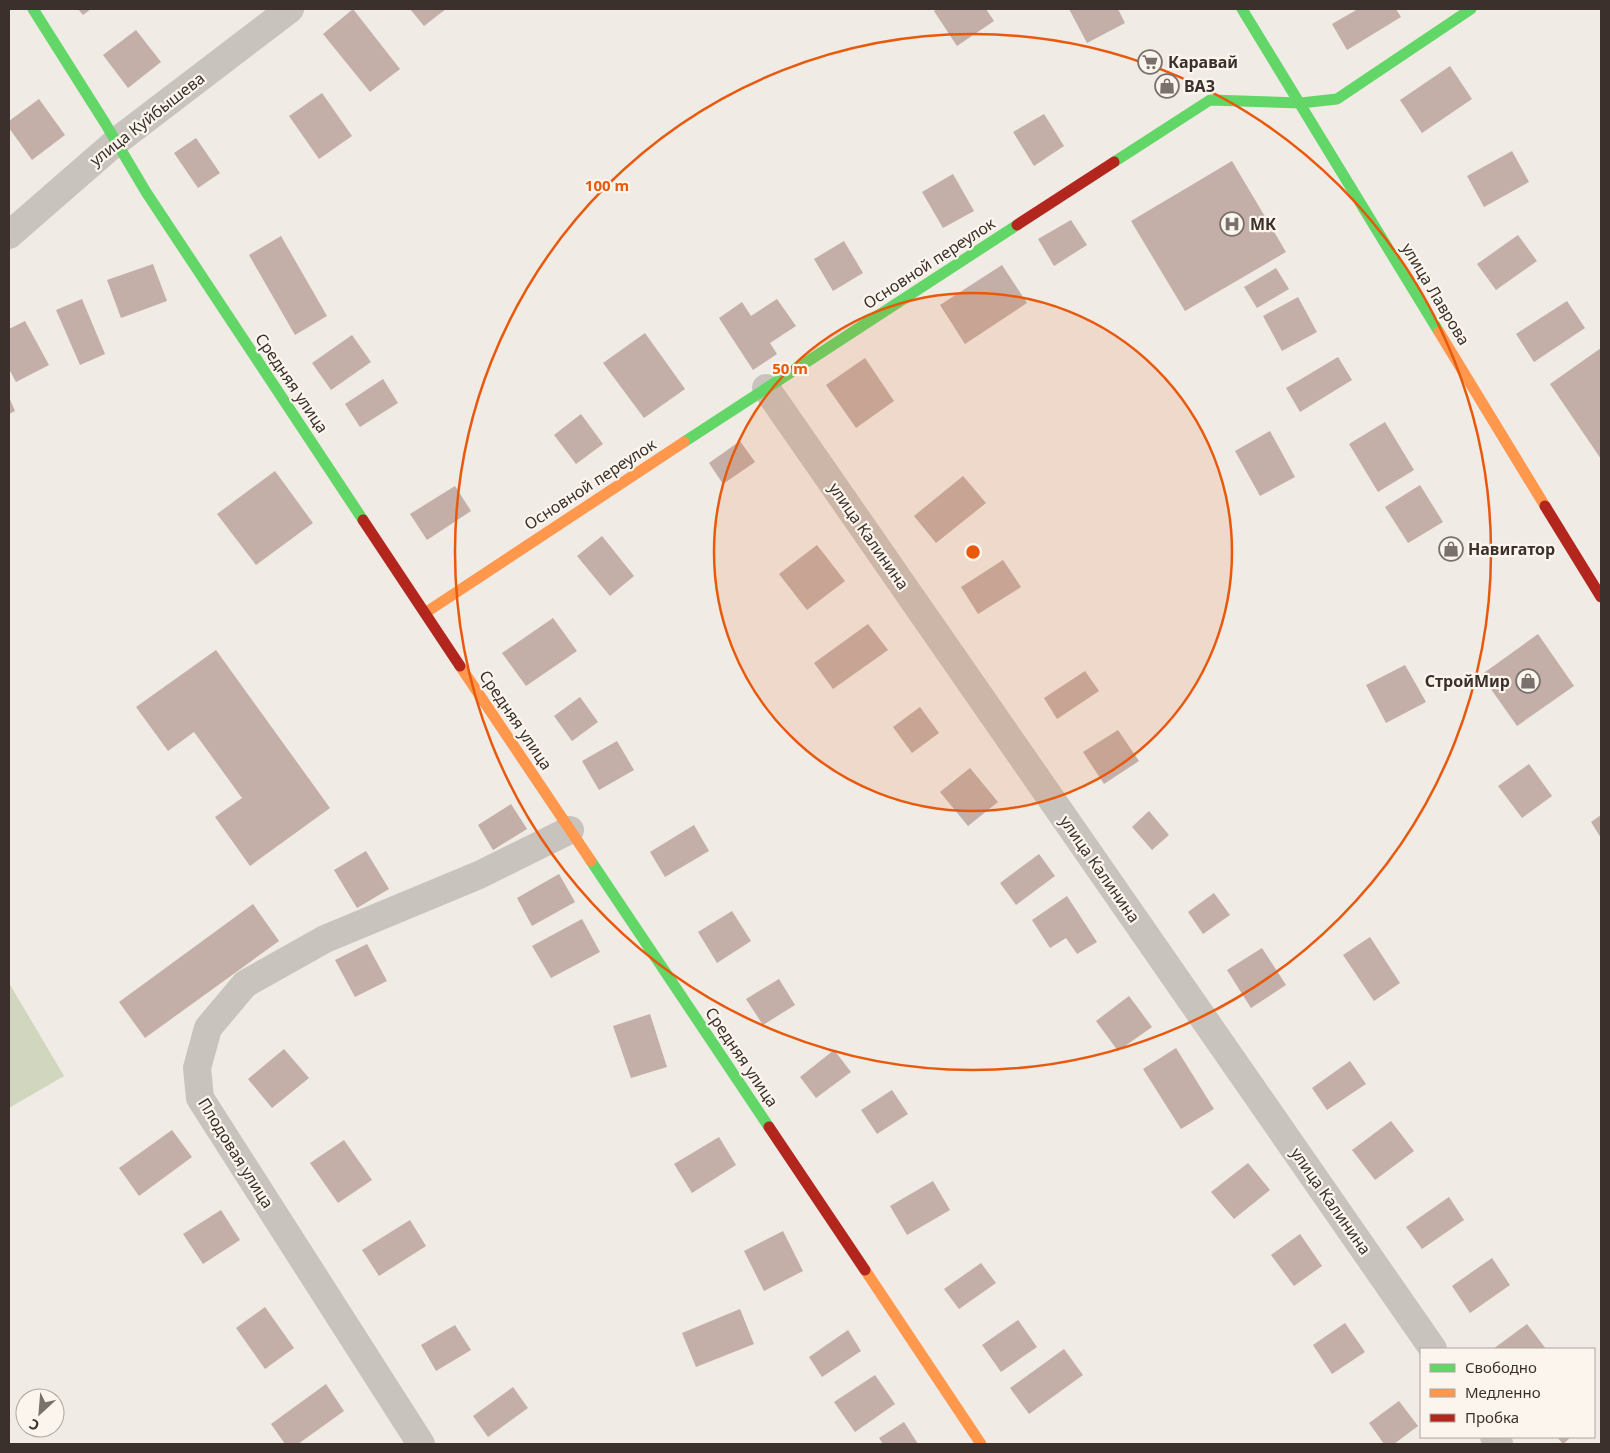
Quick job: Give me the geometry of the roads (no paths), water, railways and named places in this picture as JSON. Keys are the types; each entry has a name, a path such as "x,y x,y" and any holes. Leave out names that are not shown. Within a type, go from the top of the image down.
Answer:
{"street":[{"name":"Средняя улица","path":"33,9 117,141 146,192 981,1444"},
{"name":"улица Куйбышева","path":"9,236 117,141 290,9"},
{"name":"улица Лаврова","path":"1242,9 1601,597"},
{"name":"Основной переулок","path":"425,613 766,388 1210,100 1301,103 1337,99 1471,9"},
{"name":"улица Калинина","path":"766,388 1432,1348"},
{"name":"Плодовая улица","path":"422,1444 200,1098 197,1068 208,1028 245,984 325,939 479,875 570,830"}],"place":[{"name":"Каравай","path":"1150,62"},
{"name":"ВАЗ","path":"1167,86"},
{"name":"МК","path":"1232,224"},
{"name":"Навигатор","path":"1451,549"},
{"name":"СтройМир","path":"1528,681"}]}
